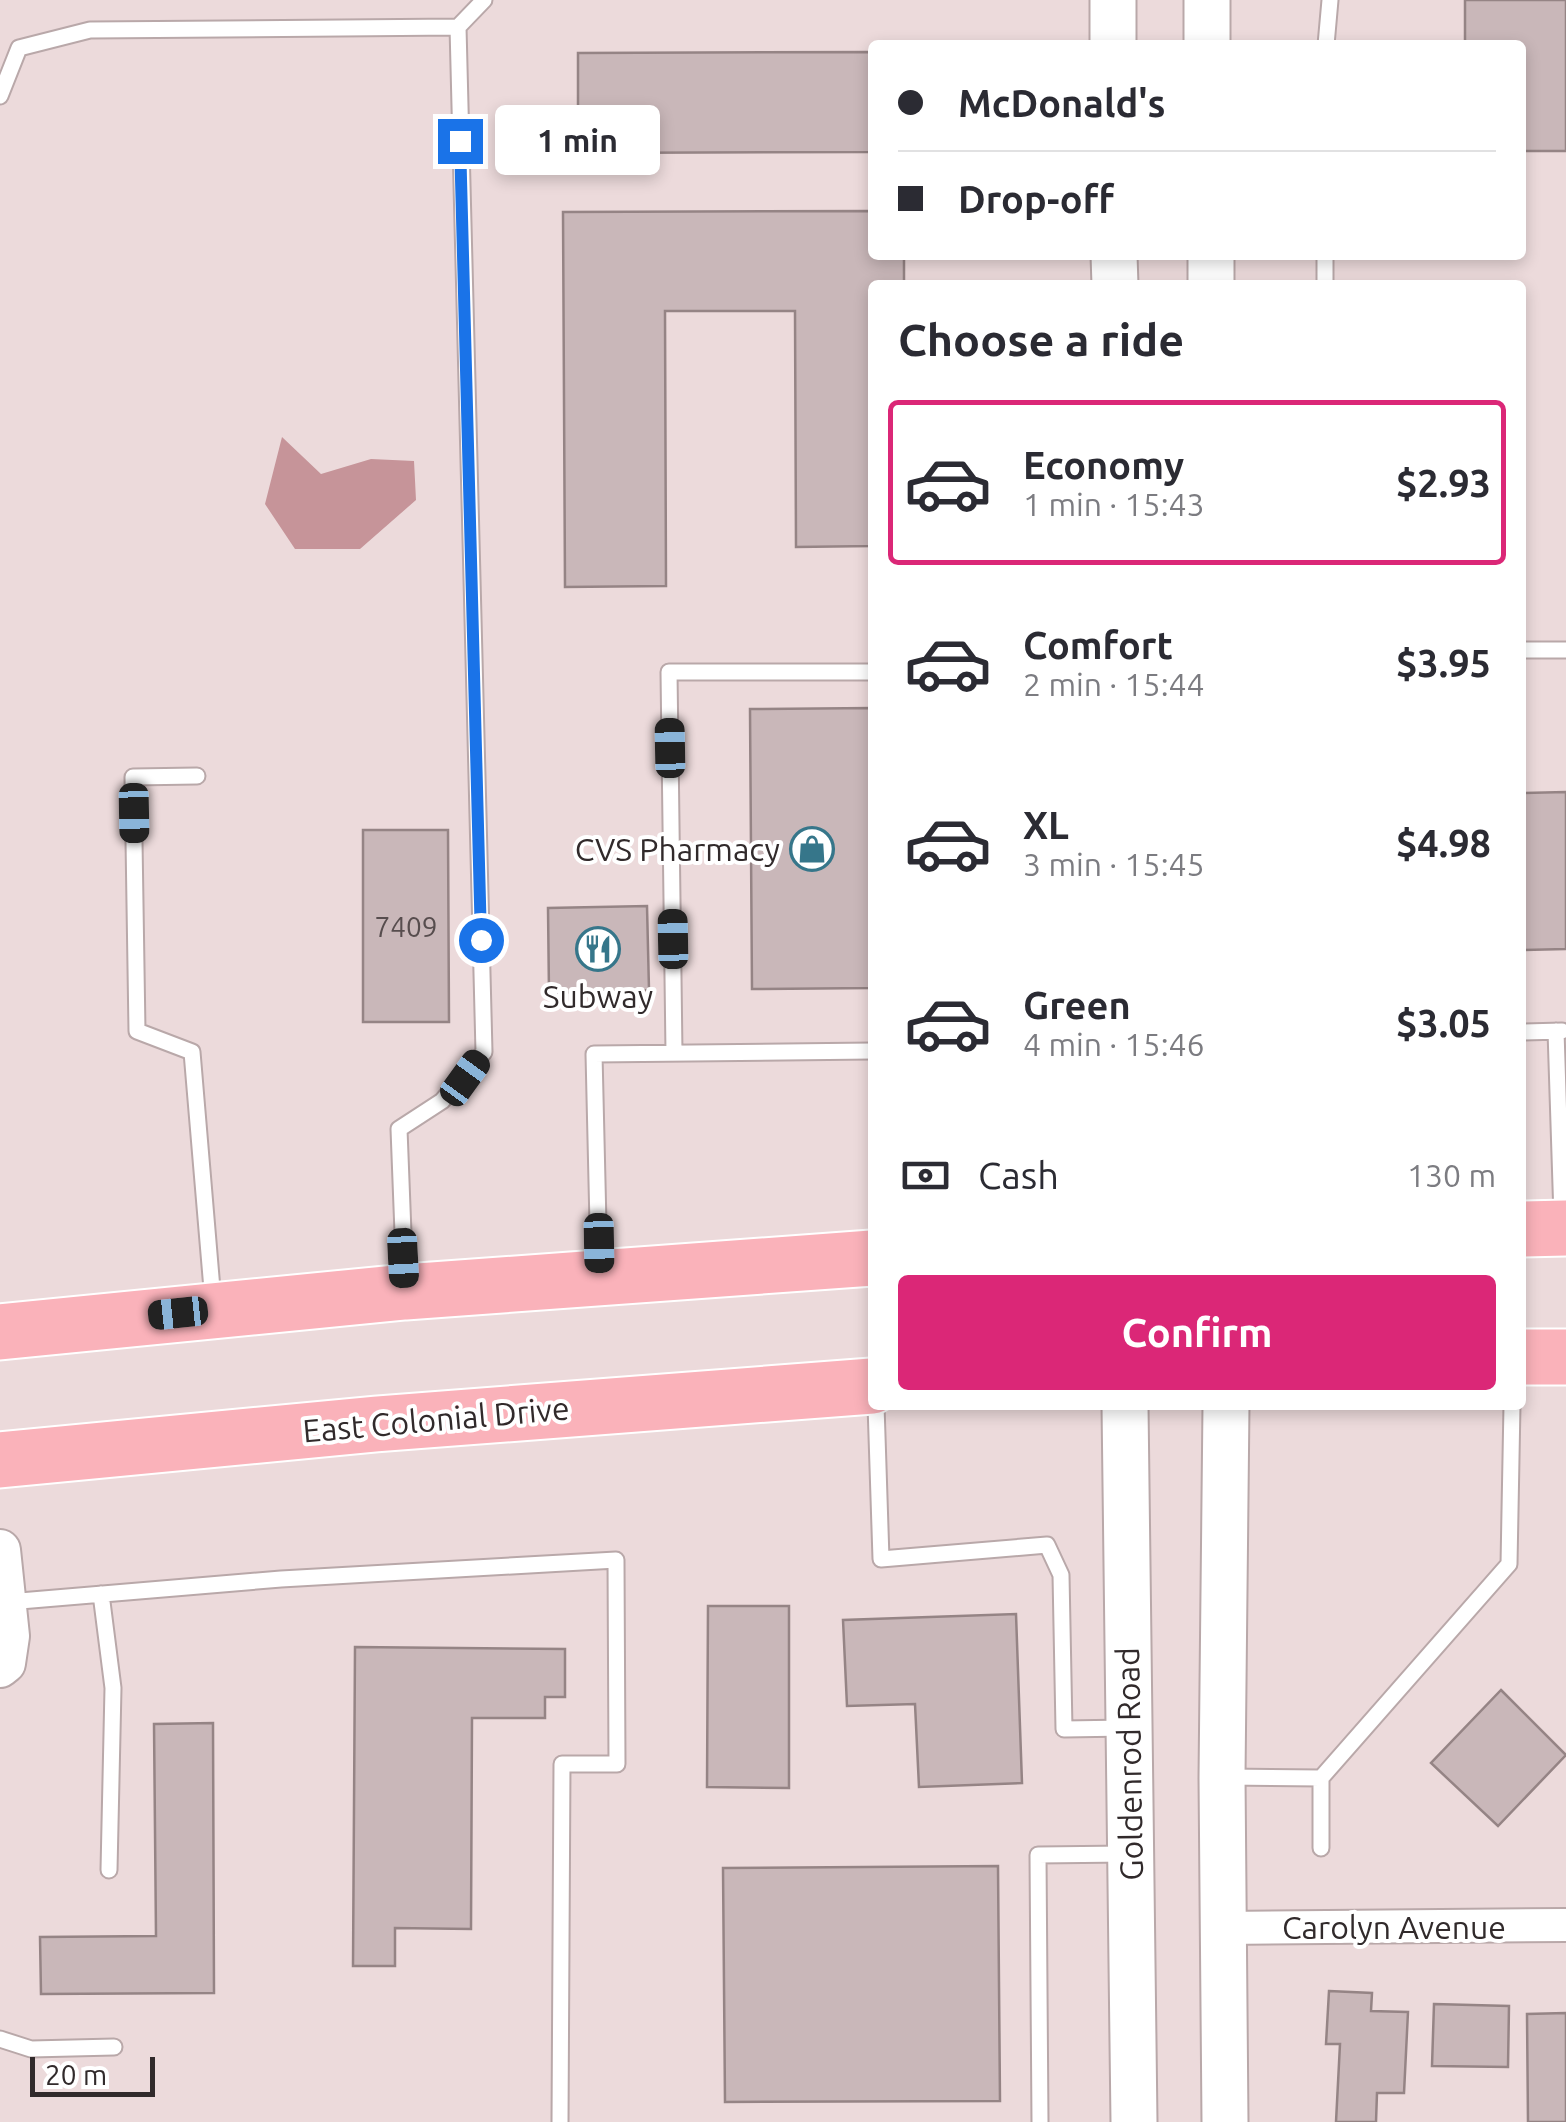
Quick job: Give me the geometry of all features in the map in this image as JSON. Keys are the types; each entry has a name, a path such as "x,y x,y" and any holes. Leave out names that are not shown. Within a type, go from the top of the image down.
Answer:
{"highway":[{"path":"0,1332 405,1292 868,1258"},
{"path":"1526,1358 1566,1357"},
{"name":"East Colonial Drive","path":"0,1460 337,1427 868,1386"}],"main road":[{"path":"1113,0 1113,40"},
{"path":"1207,0 1208,40"},
{"name":"Goldenrod Road","path":"1125,1410 1134,2122"},
{"path":"1225,2122 1222,1777 1226,1410"}],"street":[{"path":"0,1550 10,1636 5,1662 0,1667"},
{"name":"Carolyn Avenue","path":"1223,1928 1566,1925"}],"lane":[{"path":"0,96 18,48 90,30 458,26 484,0"},
{"path":"1326,40 1330,0"},
{"path":"405,1292 399,1128 442,1101 484,1052 458,26"},
{"path":"1526,650 1566,650"},
{"path":"674,1053 670,672 868,672"},
{"path":"197,776 133,777 137,1031 192,1052 213,1310"},
{"path":"1526,1032 1561,1031 1549,1229"},
{"path":"600,1276 594,1054 868,1051"},
{"path":"876,1410 881,1558 1046,1545 1061,1574 1064,1729 1128,1728"},
{"path":"1322,1848 1322,1778 1509,1564 1512,1410"},
{"path":"6,1602 616,1560 617,1764 562,1764 560,2122"},
{"path":"101,1594 114,1688 108,1870"},
{"path":"1222,1777 1322,1778"},
{"path":"1040,2122 1038,1855 1130,1854"},
{"path":"0,2039 32,2049 114,2047"}],"shaded area":[{"path":"282,437 321,474 371,459 414,461 416,500 360,549 295,549 265,504"}],"building":[{"path":"1465,0 1566,0 1566,151 1526,151 1526,40 1465,40"},
{"path":"868,52 868,152 578,153 578,53"},
{"path":"868,211 868,260 904,260 904,280 868,280 868,546 796,547 795,311 665,311 666,586 565,587 563,212"},
{"name":"CVS Pharmacy","path":"868,708 868,988 752,989 750,709"},
{"path":"1566,792 1566,949 1526,950 1526,793"},
{"path":"363,830 448,830 449,1022 363,1022"},
{"name":"Subway","path":"647,906 649,990 549,993 548,908"},
{"path":"708,1606 789,1606 789,1788 707,1787"},
{"path":"1016,1614 1022,1783 919,1787 915,1704 847,1706 843,1620"},
{"path":"355,1647 565,1649 565,1697 545,1697 545,1718 472,1718 471,1929 395,1928 395,1966 353,1966"},
{"path":"1501,1690 1566,1755 1498,1826 1431,1763"},
{"path":"213,1723 214,1993 41,1994 40,1937 156,1936 154,1724"},
{"path":"998,1866 1000,2101 725,2102 723,1868"},
{"path":"1329,1991 1372,1993 1371,2011 1408,2012 1404,2093 1377,2093 1376,2122 1336,2122 1340,2044 1326,2044"},
{"path":"1434,2004 1509,2006 1508,2067 1432,2066"},
{"path":"1566,2013 1566,2122 1528,2122 1527,2014"}],"place":[{"name":"CVS Pharmacy","path":"812,849"},
{"name":"Subway","path":"598,949"}],"route":[{"path":"460,141 481,940"}]}
